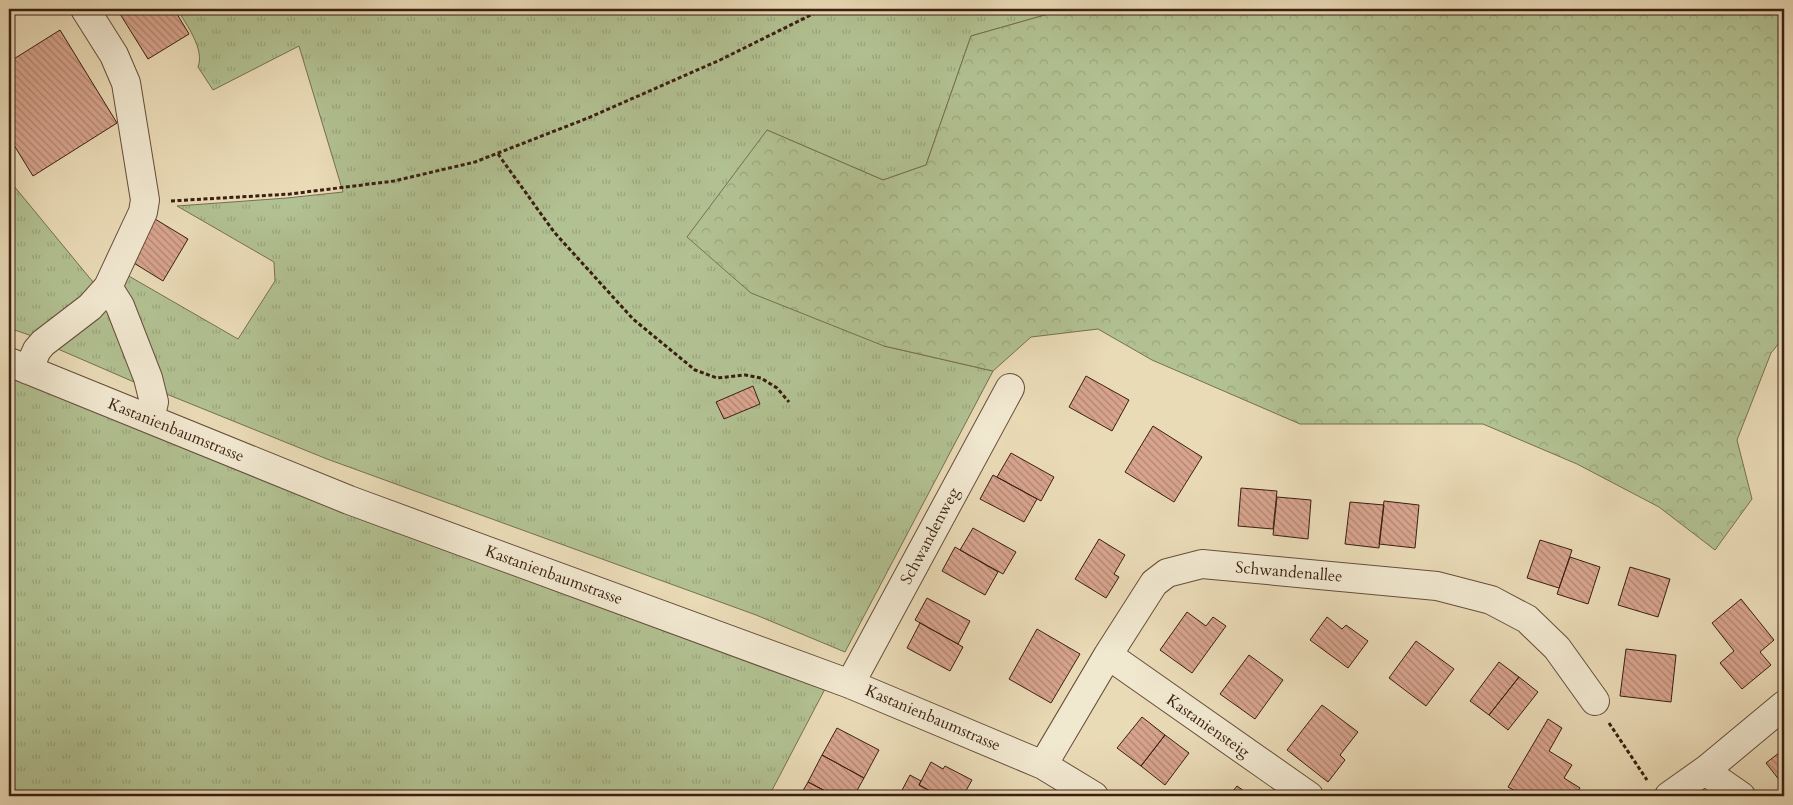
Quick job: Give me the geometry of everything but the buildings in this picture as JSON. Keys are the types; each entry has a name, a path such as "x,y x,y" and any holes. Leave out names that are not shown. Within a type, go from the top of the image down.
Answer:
{"street":[{"path":"18,366 90,307 108,287 143,212 145,200 126,83 114,54 86,9"},
{"path":"108,287 120,306 148,378 154,402 150,419"},
{"name":"Kastanienbaumstrasse","path":"18,366 350,500 850,684 1043,765 1094,796"},
{"name":"Schwandenweg","path":"850,684 1010,388"},
{"name":"Schwandenallee","path":"1043,765 1108,655 1154,583 1167,573 1202,564 1437,586 1491,600 1527,619 1557,648 1595,701"},
{"name":"Kastaniensteig","path":"1108,655 1309,796"},
{"path":"1660,791 1707,769 1784,705"},
{"path":"1707,769 1715,778 1741,796"}],"path":[{"path":"145,200 180,201 290,194 394,181 475,162 588,118 720,60 823,9"},
{"path":"498,154 554,232 633,319 695,370 718,378 745,375 761,378 777,388 789,402"},
{"path":"1595,701 1660,791"}],"green space":[{"path":"177,9 1066,9 971,36 926,165 883,180 767,130 884,346 993,371 845,652 756,615 327,459 159,391 123,284 127,275 238,339 275,281 274,262 177,206 343,192 299,46 213,90 198,67 199,52 197,45"},
{"path":"1066,9 1784,9 1784,337 1771,353 1737,440 1752,499 1715,550 1659,507 1577,464 1483,424 1300,424 1152,360 1098,329 1031,337 993,371 884,346 751,293 687,237 767,130 883,180 926,165 971,36"},
{"path":"9,180 93,282 92,288 32,336 9,328"},
{"path":"111,307 141,385 51,346 88,318"},
{"path":"9,374 192,451 437,546 826,687 769,796 9,796"}]}
